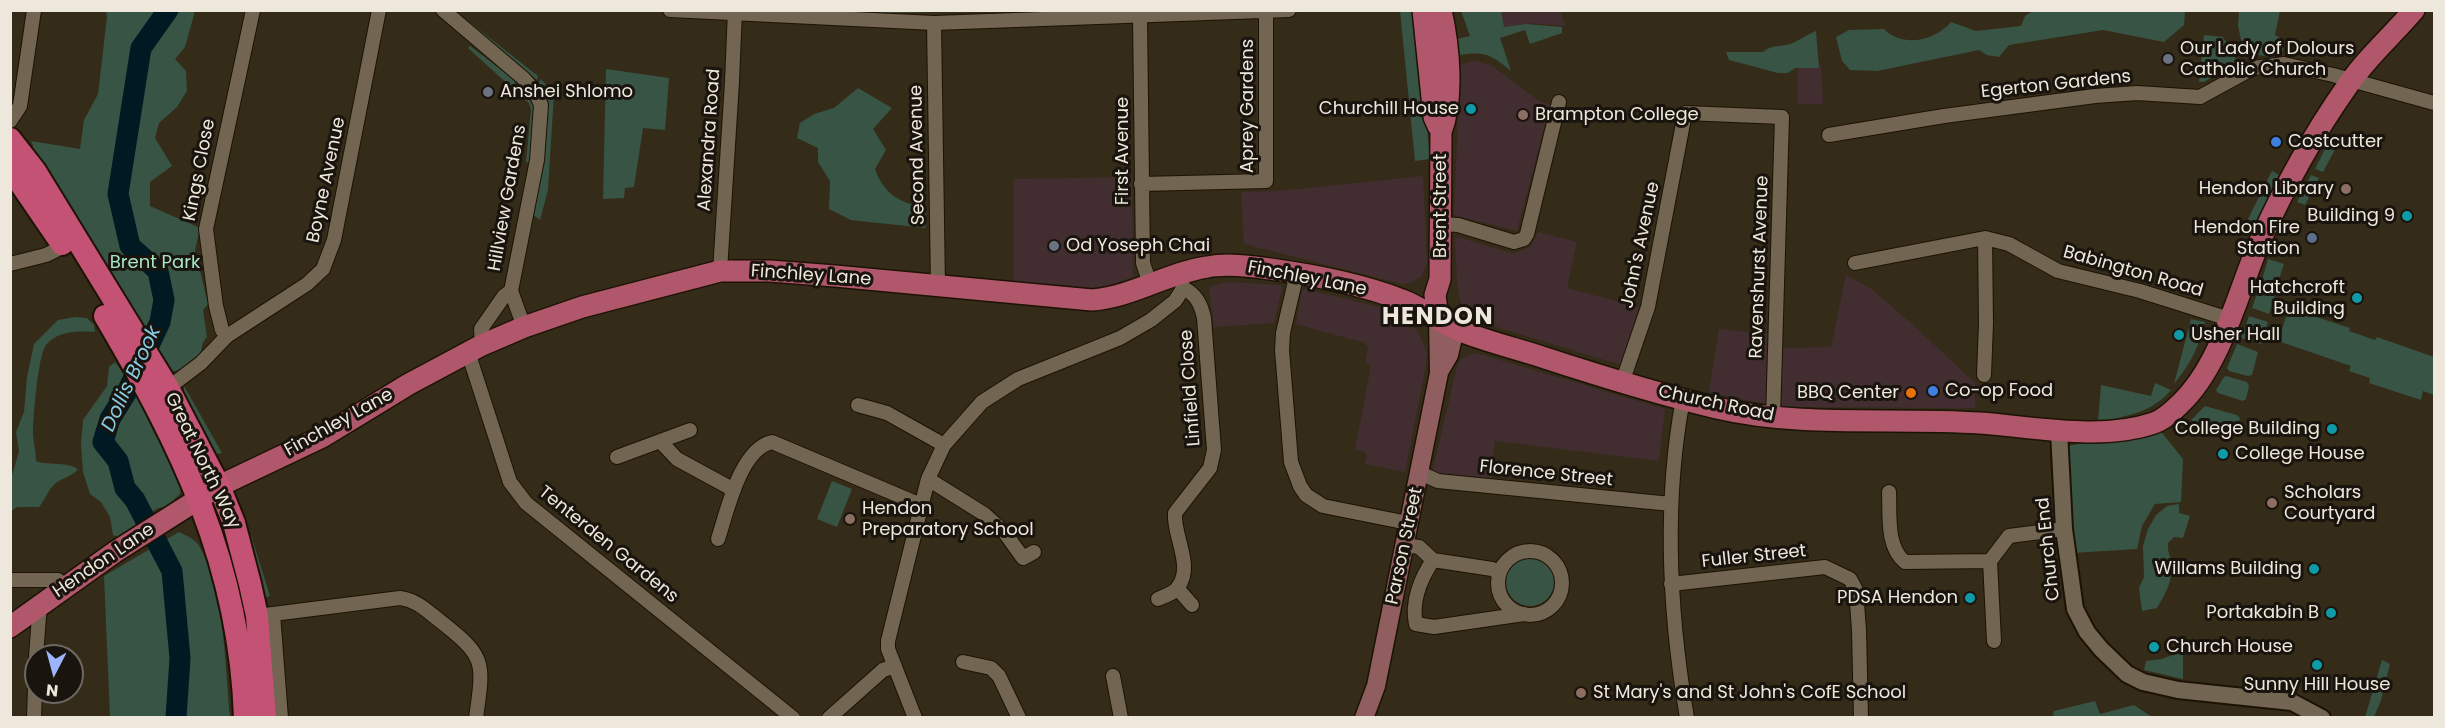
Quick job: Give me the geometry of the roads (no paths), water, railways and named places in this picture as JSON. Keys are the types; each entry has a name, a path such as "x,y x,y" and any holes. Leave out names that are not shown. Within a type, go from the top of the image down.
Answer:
{"highway":[{"name":"Great North Way","path":"10,139 35,171 155,367 160,392"},
{"name":"Great North Way","path":"10,168 63,246 106,318 160,392 209,492 241,545 265,615 265,717"},
{"name":"Great North Way","path":"209,492 233,613 245,717"}],"main road":[{"name":"Brent Street","path":"1424,10 1434,117 1441,132"},
{"name":"Brent Street","path":"1441,10 1448,62 1447,116 1441,132 1440,279 1435,295 1447,323"},
{"name":"Church Road","path":"1447,323 1622,383 1738,413 1773,418 1982,423 2059,431 2118,430 2153,423 2161,419 2191,392 2206,367 2229,319 2272,216 2351,80 2415,10"},
{"name":"Finchley Lane","path":"209,492 322,437 409,384 475,349 524,327 582,307 720,271 770,271 1092,300 1117,297 1150,284 1182,280 1207,266 1233,265 1297,273 1399,298 1447,323"},
{"path":"1399,298 1440,279"},
{"name":"Parson Street","path":"1364,717 1376,686 1420,473 1447,323"},
{"name":"Hendon Lane","path":"10,627 121,548 209,492"}],"street":[{"path":"10,121 20,106 34,10"},
{"name":"Kings Close","path":"227,336 222,330 216,306 206,229 253,10"},
{"name":"Boyne Avenue","path":"160,392 195,368 227,336 307,284 323,269 334,240 380,10"},
{"name":"Hillview Gardens","path":"443,10 523,78 535,91 541,105 537,160 510,291 524,327"},
{"path":"670,10 934,23 1266,13 1289,10"},
{"name":"Alexandra Road","path":"720,271 735,13"},
{"name":"Aprey Gardens","path":"1141,184 1266,182 1266,13"},
{"name":"First Avenue","path":"1140,17 1143,263 1150,284"},
{"name":"Second Avenue","path":"934,23 938,287"},
{"name":"Egerton Gardens","path":"1829,135 1955,114 2095,96 2137,93 2200,98 2253,68 2284,64 2434,103"},
{"path":"1441,224 1458,225 1514,242 1524,239 1559,102"},
{"name":"Ravenshurst Avenue","path":"1685,112 1782,117 1773,418"},
{"name":"John's Avenue","path":"1622,383 1648,307 1685,112"},
{"path":"1984,375 1985,238"},
{"name":"Babington Road","path":"1855,263 1985,238 2009,244 2058,271 2140,291 2229,319"},
{"path":"10,264 46,255 63,246"},
{"path":"1297,273 1283,333 1282,350 1291,462 1300,486 1306,495 1323,506 1408,523"},
{"path":"915,717 888,649 888,641 928,479 944,445 982,402 994,394 1039,369 1120,338 1140,327 1175,301 1182,280"},
{"name":"Linfield Close","path":"1178,589 1184,569 1175,513 1210,468 1214,450 1204,318 1202,308 1182,280"},
{"name":"Hillview Gardens","path":"475,349 481,329 510,291"},
{"name":"Tenterden Gardens","path":"475,349 510,482 526,503 793,717"},
{"path":"1683,399 1671,504 1671,584 1676,652 1687,717"},
{"path":"858,405 887,413 944,445"},
{"path":"617,457 690,430"},
{"name":"Church End","path":"2059,431 2064,529 2075,609 2087,632 2127,674 2143,682 2178,690 2292,702 2315,713"},
{"path":"660,441 677,459 734,490"},
{"path":"718,540 734,490 752,455 759,447 772,442 921,505"},
{"name":"Florence Street","path":"1420,473 1438,481 1671,504"},
{"path":"928,479 984,514 1005,533 1024,559"},
{"path":"1888,492 1892,546 1896,555 1905,562 1990,561"},
{"path":"1994,641 1990,561 2009,536 2064,529"},
{"path":"1404,545 1419,548 1433,560 1492,569 1499,573"},
{"path":"1433,560 1423,574 1413,611 1416,624 1434,627 1543,612 1559,596 1562,586 1560,571 1554,562 1535,551 1521,552 1511,557 1499,573 1498,584 1506,604 1524,614"},
{"name":"Fuller Street","path":"1671,584 1825,567 1850,579 1856,590 1861,717"},
{"path":"10,580 58,580 63,589"},
{"path":"1158,599 1178,589 1192,605"},
{"path":"265,615 400,598 417,602 464,639 477,657 481,680 476,717"},
{"path":"37,644 40,604"},
{"name":"Great North Way","path":"265,615 281,717"},
{"path":"963,662 991,668 999,675 1019,717"},
{"path":"829,717 884,670 895,666"},
{"path":"1113,676 1121,717"}],"waterway":[{"name":"Dollis Brook","path":"168,10 141,48 118,194 130,246 158,271 164,300 160,322 128,390 110,419 103,442 118,461 125,488 135,500 172,571 180,658 176,718"}],"place":[{"name":"Our Lady of Dolours Catholic Church","path":"2168,59"},
{"name":"Anshei Shlomo","path":"488,92"},
{"name":"Churchill House","path":"1471,109"},
{"name":"Brampton College","path":"1523,115"},
{"name":"Costcutter","path":"2276,142"},
{"name":"Hendon Library","path":"2346,189"},
{"name":"Building 9","path":"2407,216"},
{"name":"Hendon Fire Station","path":"2312,238"},
{"name":"Od Yoseph Chai","path":"1054,246"},
{"name":"Hatchcroft Building","path":"2357,298"},
{"name":"Usher Hall","path":"2179,335"},
{"name":"Co-op Food","path":"1933,391"},
{"name":"BBQ Center","path":"1911,393"},
{"name":"College Building","path":"2332,429"},
{"name":"College House","path":"2223,454"},
{"name":"Scholars Courtyard","path":"2272,503"},
{"name":"Hendon Preparatory School","path":"850,519"},
{"name":"Willams Building","path":"2314,569"},
{"name":"PDSA Hendon","path":"1970,598"},
{"name":"Portakabin B","path":"2331,613"},
{"name":"Church House","path":"2154,647"},
{"name":"Sunny Hill House","path":"2317,665"},
{"name":"St Mary's and St John's CofE School","path":"1581,693"}],"district":[{"name":"HENDON","path":"1438,318"}],"park label":[{"name":"Brent Park","path":"155,263"}]}
